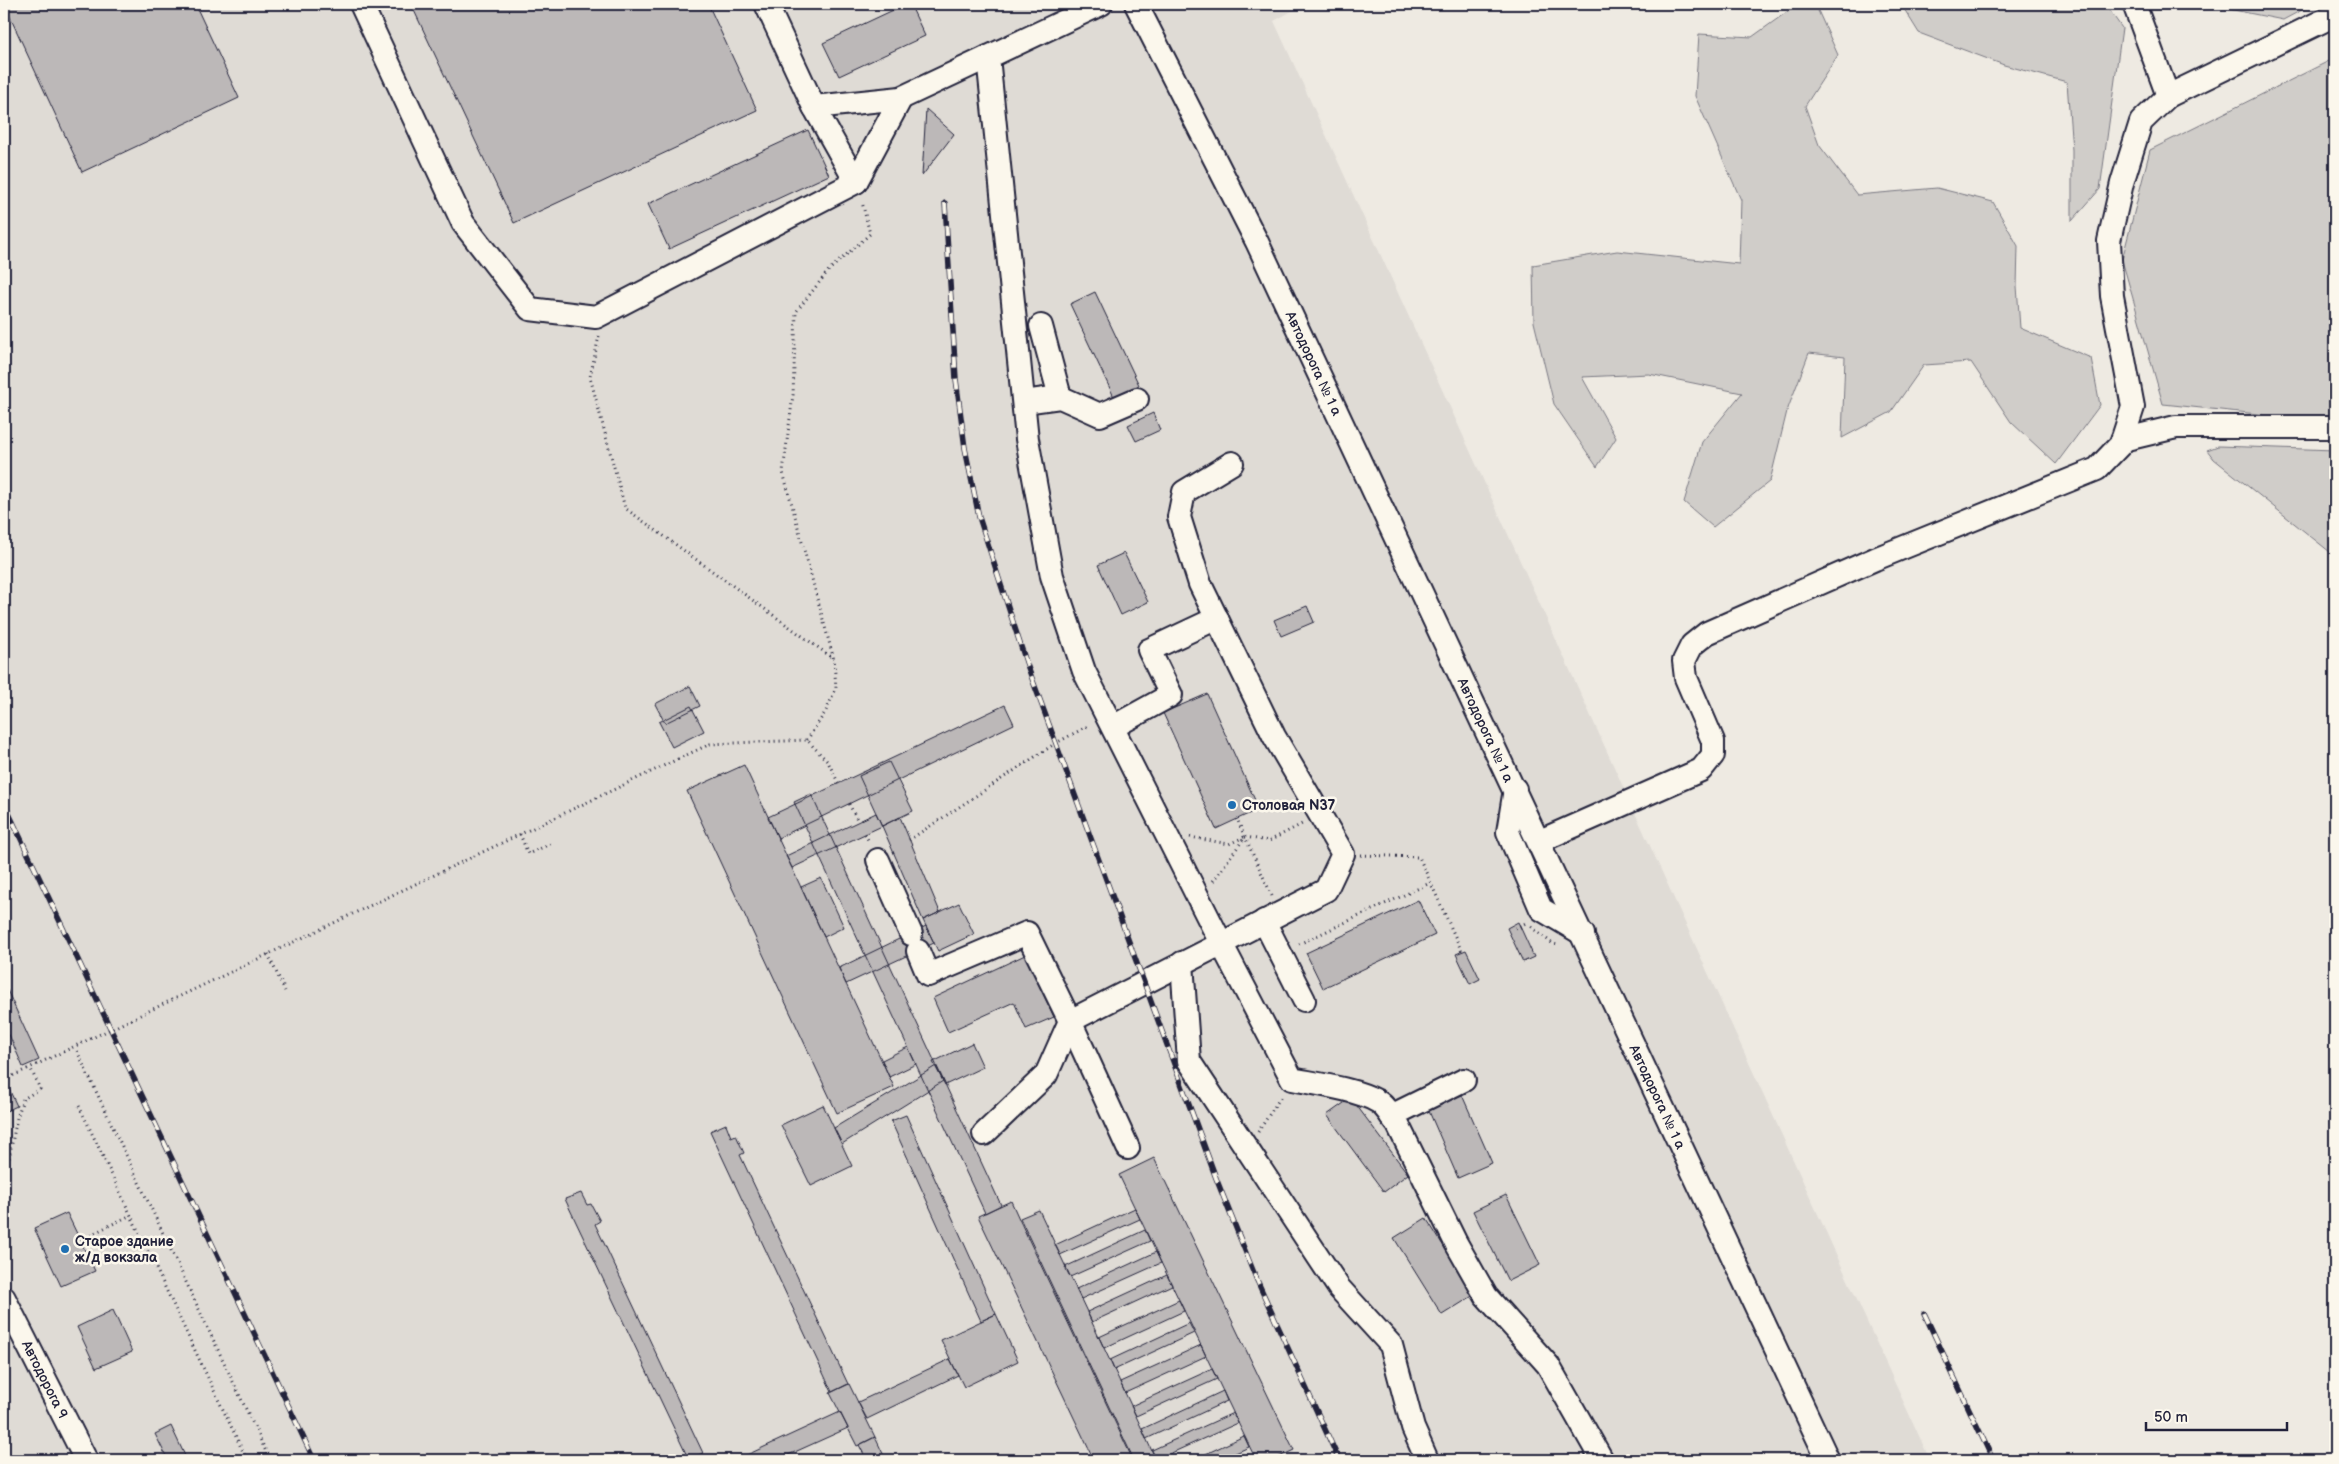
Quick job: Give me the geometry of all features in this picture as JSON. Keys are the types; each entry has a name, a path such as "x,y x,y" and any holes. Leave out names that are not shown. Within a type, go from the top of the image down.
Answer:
{"street":[{"path":"361,4 463,223 530,309 596,317 856,182 901,98"},
{"path":"766,4 814,107 856,182"},
{"path":"814,107 901,98 1101,4"},
{"name":"Автодорога № 1 а","path":"1136,4 1257,242 1540,841 1828,1460"},
{"path":"2134,4 2168,96"},
{"path":"1540,841 1701,770 1713,755 1713,741 1686,678 1684,661 1692,645 1707,633 1874,559 2097,469 2122,440 2133,406 2112,296 2109,241 2122,184 2141,122 2168,96 2335,15"},
{"path":"988,58 1028,440 1052,576 1084,671 1292,1079 1334,1087 1379,1101 1398,1125 1456,1243 1486,1296 1548,1366 1602,1460"},
{"path":"1041,326 1060,397"},
{"path":"1024,402 1060,397 1100,415 1137,399"},
{"path":"2122,440 2176,427 2335,427"},
{"path":"984,1134 1046,1075 1070,1021 1326,890 1343,854 1274,736 1200,584 1179,517 1184,492 1232,463"},
{"path":"1111,722 1171,695 1149,650 1217,618"},
{"path":"1515,789 1508,832 1541,910 1583,934"},
{"path":"878,860 928,975 1027,932 1128,1148"},
{"path":"1272,917 1280,953 1304,1000"},
{"path":"1182,963 1189,1061 1338,1288 1390,1345 1414,1428 1427,1460"},
{"path":"1391,1116 1464,1080"},
{"name":"Автодорога 9","path":"4,1298 86,1460"}],"path":[{"path":"807,740 826,711 836,688 834,660 783,472 793,395 796,312 829,270 870,234 856,182"},
{"path":"596,317 600,339 590,377 625,508 834,660"},
{"path":"909,840 1056,742 1111,722"},
{"path":"4,1080 710,744 807,740 828,762 839,784"},
{"path":"849,804 858,821"},
{"path":"1166,833 1229,844 1245,837 1268,841 1320,814"},
{"path":"1237,819 1272,917"},
{"path":"520,834 528,854 550,844"},
{"path":"1200,900 1245,837"},
{"path":"1343,854 1419,857 1462,952"},
{"path":"1280,953 1430,883"},
{"path":"1515,928 1528,922"},
{"path":"268,954 285,991"},
{"path":"77,1051 270,1460"},
{"path":"5,1174 23,1099 40,1089 30,1067"},
{"path":"1272,1112 1284,1093"},
{"path":"79,1106 247,1460"},
{"path":"4,1164 5,1174"},
{"path":"86,1237 131,1215"}],"shaded area":[{"path":"4,4 1305,4 1274,21 1930,1460 4,1460"},
{"path":"1798,4 1815,4 1838,55 1805,106 1819,145 1857,195 1937,188 1993,202 2018,246 2017,286 2020,328 2091,358 2100,405 2056,464 2011,422 1971,362 1924,365 1891,412 1842,438 1845,357 1809,353 1787,411 1770,481 1713,527 1684,502 1702,442 1742,393 1649,374 1582,377 1616,438 1597,467 1554,404 1534,322 1533,265 1617,251 1739,264 1741,200 1695,96 1699,34 1752,37"},
{"path":"1901,4 2105,4 2122,28 2100,189 2072,221 2072,150 2067,82 2004,65 1919,33"},
{"path":"2204,4 2313,4 2283,20"},
{"path":"2335,58 2335,422 2163,404 2122,260 2150,150"},
{"path":"2218,446 2335,450 2335,556 2214,459 2207,450"}],"building":[{"path":"4,4 195,4 239,98 82,172"},
{"path":"411,4 708,4 757,110 514,223"},
{"path":"906,4 910,4 925,36 839,76 823,43"},
{"path":"926,109 954,134 922,176"},
{"path":"808,130 829,175 669,249 648,204"},
{"path":"1095,292 1139,385 1114,397 1070,304"},
{"path":"1153,413 1160,430 1136,441 1128,425"},
{"path":"1124,553 1148,602 1121,615 1098,565"},
{"path":"1307,606 1314,622 1281,636 1274,620"},
{"path":"690,686 700,706 665,723 655,704"},
{"path":"1207,694 1259,809 1216,829 1163,713"},
{"path":"1005,705 1014,724 778,838 768,817"},
{"path":"691,706 704,731 672,747 659,722"},
{"path":"889,762 913,811 882,826 859,776"},
{"path":"744,765 894,1087 837,1113 687,791"},
{"path":"811,794 1001,1205 985,1213 794,802"},
{"path":"876,813 882,826 792,868 786,856"},
{"path":"900,817 940,912 923,920 882,826"},
{"path":"821,878 844,927 824,937 801,887"},
{"path":"1418,900 1435,935 1323,988 1306,953"},
{"path":"959,903 974,934 938,951 923,920"},
{"path":"1518,922 1534,957 1523,962 1507,928"},
{"path":"926,926 934,943 846,984 839,968"},
{"path":"1466,950 1480,979 1470,984 1456,954"},
{"path":"1025,955 1054,1017 1026,1029 1014,1002 948,1032 933,998"},
{"path":"7,990 39,1060 23,1067 4,1023 4,992"},
{"path":"972,1043 983,1067 945,1085 933,1062"},
{"path":"908,1047 916,1064 889,1077 882,1060"},
{"path":"936,1066 943,1081 842,1144 834,1128"},
{"path":"8,1087 17,1106 4,1112 4,1090"},
{"path":"1462,1095 1492,1163 1458,1178 1428,1109"},
{"path":"1351,1098 1408,1174 1384,1192 1327,1115"},
{"path":"823,1105 852,1166 811,1186 781,1125"},
{"path":"906,1115 996,1314 981,1321 891,1121"},
{"path":"726,1124 731,1137 736,1135 744,1153 740,1155 848,1384 832,1392 710,1131"},
{"path":"1154,1158 1294,1450 1273,1460 1256,1460 1119,1175"},
{"path":"581,1193 587,1205 591,1204 600,1221 595,1224 703,1453 689,1460 565,1199"},
{"path":"1506,1195 1540,1265 1508,1281 1473,1211"},
{"path":"1011,1201 1133,1460 1094,1460 978,1216"},
{"path":"1135,1208 1140,1219 1060,1255 1055,1245"},
{"path":"1039,1210 1156,1460 1134,1460 1020,1218"},
{"name":"Старое здание ж/д вокзала","path":"67,1213 95,1271 61,1286 34,1228"},
{"path":"1426,1218 1474,1295 1442,1315 1394,1238"},
{"path":"1145,1230 1150,1241 1070,1277 1065,1267"},
{"path":"1156,1252 1161,1263 1081,1299 1076,1289"},
{"path":"1167,1275 1172,1285 1092,1322 1087,1312"},
{"path":"1179,1300 1184,1311 1104,1348 1099,1337"},
{"path":"113,1310 132,1352 96,1368 77,1327"},
{"path":"996,1314 1018,1361 964,1387 941,1340"},
{"path":"1189,1323 1194,1333 1114,1370 1110,1360"},
{"path":"1201,1345 1206,1356 1125,1393 1120,1382"},
{"path":"950,1359 958,1375 867,1419 858,1402"},
{"path":"1212,1369 1217,1379 1136,1416 1131,1406"},
{"path":"849,1384 875,1437 857,1446 830,1393"},
{"path":"1223,1391 1227,1401 1146,1439 1142,1429"},
{"path":"840,1412 848,1428 777,1460 736,1460"},
{"path":"1233,1413 1238,1423 1156,1460 1152,1450"},
{"path":"171,1426 187,1460 168,1460 155,1434"},
{"path":"1244,1436 1249,1447 1220,1460 1193,1460"},
{"path":"875,1437 886,1460 867,1460 859,1445"},
{"path":"703,1453 707,1460 689,1460"}],"railway":[{"path":"945,203 956,379 965,448 979,517 1026,662 1216,1178 1256,1278 1339,1460"},
{"path":"4,803 314,1460"},
{"path":"1924,1313 1993,1460"}],"place":[{"name":"Столовая N37","path":"1232,805"},
{"name":"Старое здание ж/д вокзала","path":"65,1249"}]}
